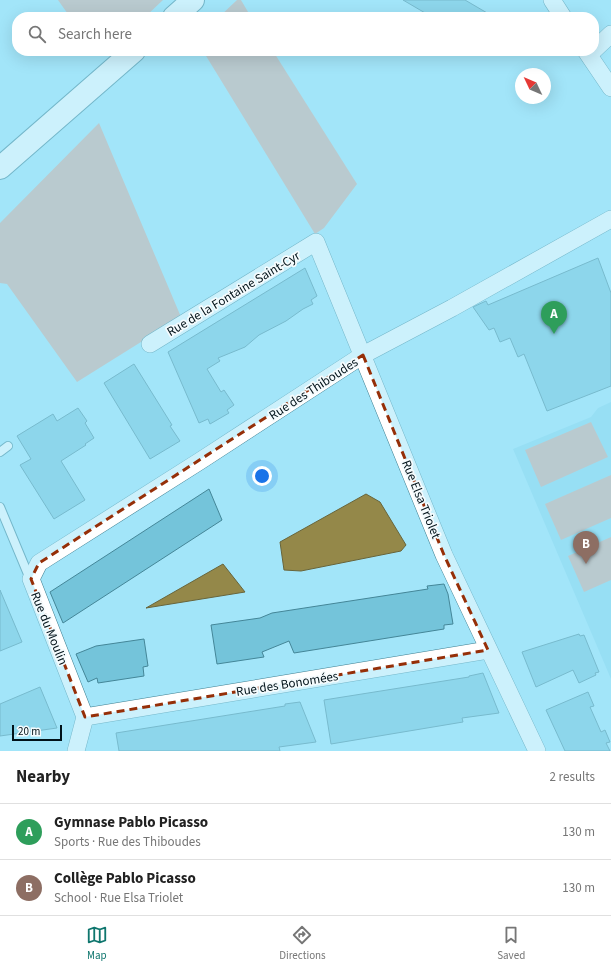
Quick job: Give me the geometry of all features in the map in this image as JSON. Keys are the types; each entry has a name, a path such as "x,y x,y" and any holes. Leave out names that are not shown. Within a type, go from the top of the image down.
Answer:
{"main road":[{"path":"180,12 193,0"},
{"path":"0,168 128,56"}],"street":[{"path":"552,0 560,12"},
{"path":"599,44 611,34"},
{"path":"592,56 611,88"},
{"name":"Rue des Thiboudes","path":"31,580 39,563 364,355 452,308 611,219"},
{"name":"Rue Elsa Triolet","path":"316,242 364,355 444,555 488,650 538,751"},
{"name":"Rue de la Fontaine Saint-Cyr","path":"150,344 316,242"},
{"name":"Rue du Moulin","path":"31,580 85,717"},
{"name":"Rue des Bonomées","path":"85,717 488,650"},
{"path":"76,751 85,717"}],"lane":[{"path":"0,452 8,446"},
{"name":"Rue du Moulin","path":"0,507 31,580"}],"highlighted area":[{"path":"363,355 444,555 488,650 85,717 31,579 39,563"}],"shaded area":[{"path":"58,0 163,0 150,12 66,12"},
{"path":"237,0 241,0 248,12 224,12"},
{"path":"206,56 276,56 357,184 324,228 315,234"},
{"path":"99,123 181,317 77,382 7,284 0,283 0,223"},
{"path":"611,402 611,679 513,449 591,417 598,408"},
{"path":"591,422 608,457 541,487 525,450"},
{"path":"611,475 611,518 561,540 545,504"},
{"path":"366,494 380,502 406,545 401,551 301,571 284,570 280,542"},
{"path":"611,537 611,580 584,592 568,556"},
{"path":"223,564 245,592 146,608"}],"building":[{"path":"403,0 465,0 485,12 423,12"},
{"path":"598,258 611,293 611,386 547,411 524,354 518,357 510,338 500,342 494,328 489,330 473,307 486,301 488,305"},
{"path":"305,268 317,296 311,300 313,304 286,321 259,335 245,347 218,358 220,361 207,369 221,392 224,390 234,405 227,410 229,413 210,424 208,419 199,423 168,352"},
{"path":"134,364 172,425 170,426 180,441 150,459 104,383"},
{"path":"78,408 87,421 85,423 94,438 61,461 85,500 54,519 20,465 31,459 17,436 53,414 57,421"},
{"path":"209,489 222,520 63,623 50,592"},
{"path":"444,584 448,594 453,624 444,625 444,629 294,653 289,641 262,652 264,657 217,664 211,625 260,618 272,613 428,589 427,586"},
{"path":"0,590 22,642 0,651"},
{"path":"579,634 580,636 584,635 599,672 579,683 573,670 536,687 522,652"},
{"path":"144,639 148,666 143,667 144,676 98,683 97,678 88,682 76,654 96,646"},
{"path":"483,673 499,713 462,718 463,722 331,744 324,700 469,677"},
{"path":"40,687 57,728 0,736 0,704"},
{"path":"588,692 594,706 590,707 601,732 605,730 610,742 606,743 610,751 565,751 546,710"},
{"path":"300,702 316,742 279,747 280,751 119,751 116,733 285,706 285,704"}],"place":[{"name":"Gymnase Pablo Picasso","path":"554,334"},
{"name":"Collège Pablo Picasso","path":"586,564"}]}
